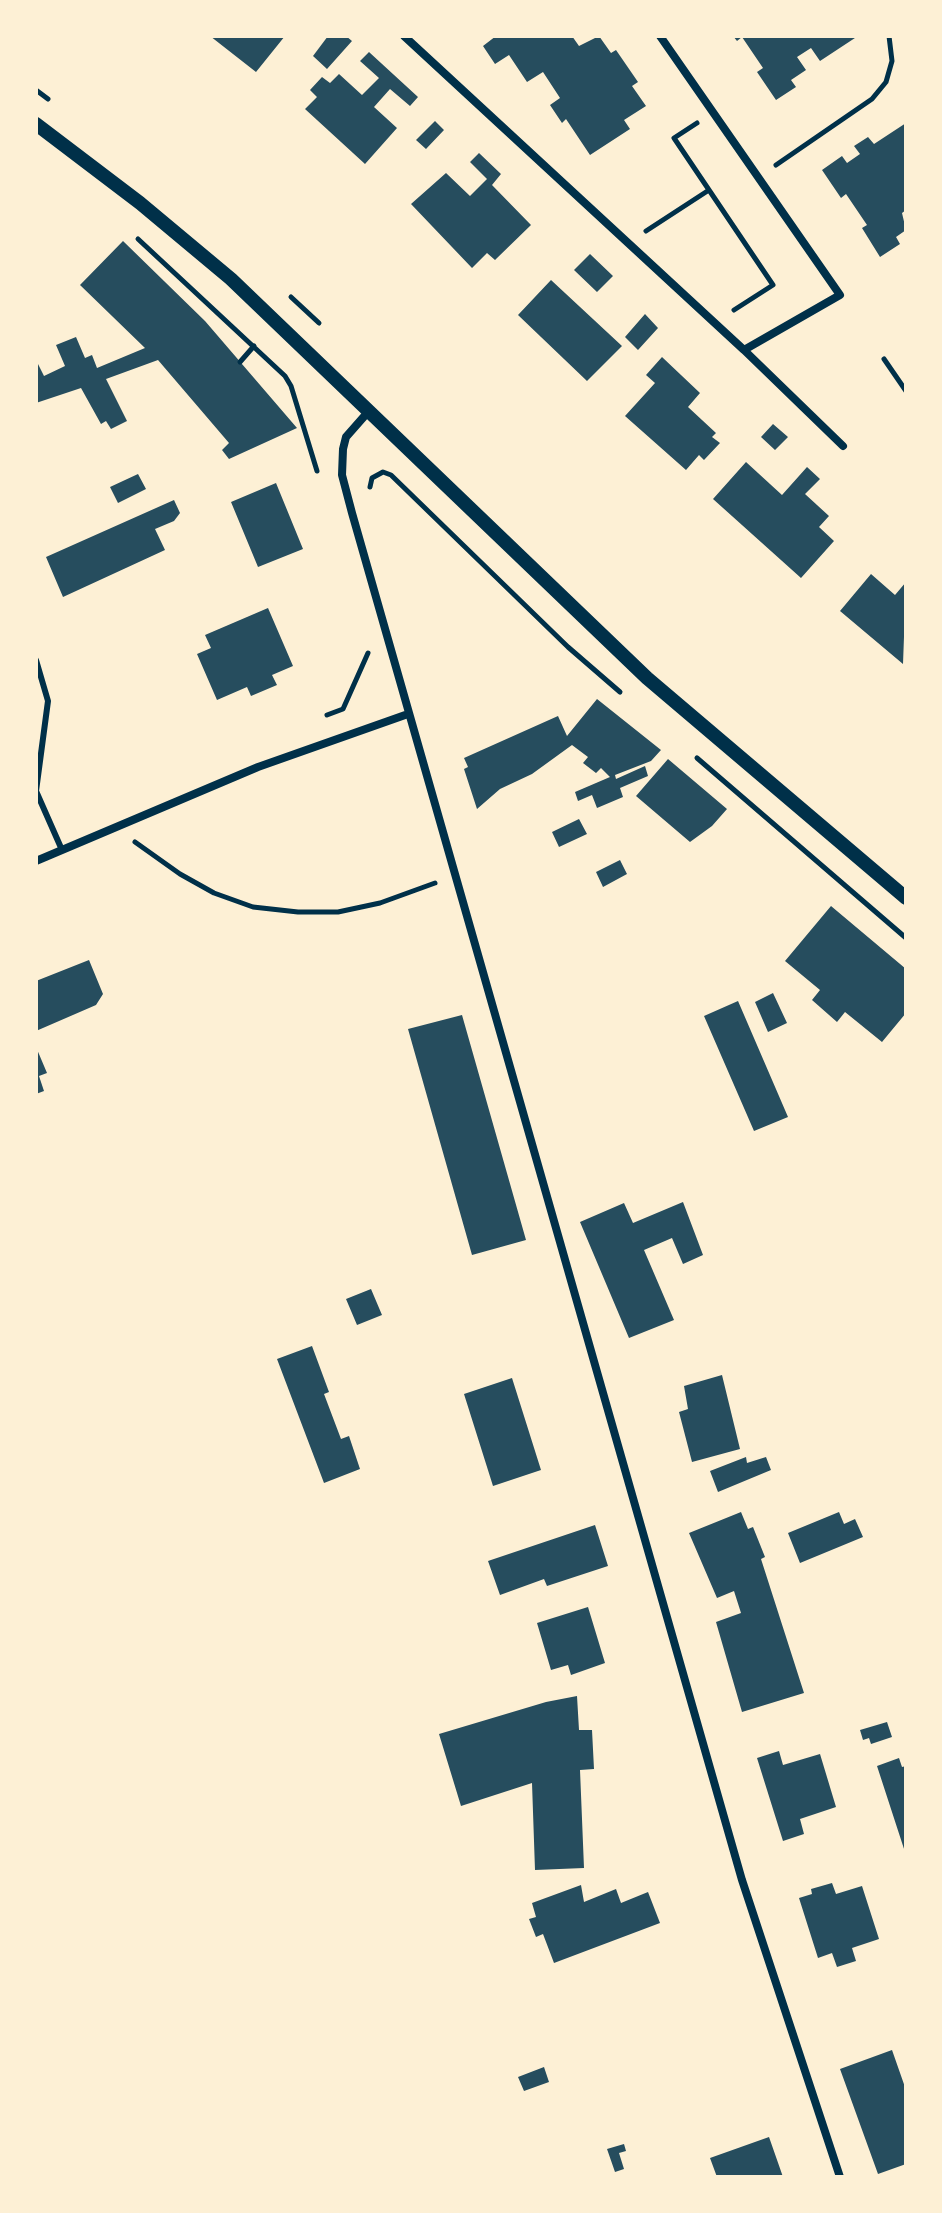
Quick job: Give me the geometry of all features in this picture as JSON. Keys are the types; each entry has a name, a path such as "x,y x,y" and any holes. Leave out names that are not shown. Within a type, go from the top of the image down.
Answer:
{"street":[{"path":"404,36 744,350 843,446"},
{"path":"660,36 840,295 744,350"},
{"path":"36,124 140,203 231,279 647,678 906,898"},
{"path":"368,412 346,437 342,475 742,1880 840,2177"},
{"path":"36,861 258,767 408,714"}],"lane":[{"path":"36,660 48,701 36,791 62,850"}],"path":[{"path":"768,153 777,166 872,99 886,82 892,61 889,36"},
{"path":"688,111 697,123 674,138 773,285 735,309 725,309"},
{"path":"654,245 642,234 709,190"},
{"path":"133,235 254,346 291,386 319,477"},
{"path":"240,362 254,346"},
{"path":"884,359 906,391"},
{"path":"343,709 369,651"},
{"path":"149,835 135,841 180,874 214,893 253,907 338,912 380,903 435,883"}],"building":[{"path":"210,36 285,36 256,72"},
{"path":"328,36 346,36 352,41 327,69 313,56"},
{"path":"496,36 572,36 579,46 599,36 611,53 616,50 638,82 632,86 646,106 624,120 630,129 590,155 566,119 562,123 550,105 560,98 543,72 527,82 509,55 495,64 483,46"},
{"path":"733,36 858,36 820,61 811,48 797,57 806,70 791,80 796,87 776,100 757,72 763,68 742,37 737,41"},
{"path":"369,52 418,97 410,106 390,89 374,107 397,128 365,164 305,109 317,97 310,90 322,77 330,83 339,74 362,95 379,78 360,61"},
{"path":"435,121 444,130 426,149 416,140"},
{"path":"906,123 906,210 902,213 906,230 896,237 900,244 880,257 862,228 867,225 846,194 841,198 822,170 842,156 847,163 860,154 854,146 868,137 874,144"},
{"path":"479,153 501,174 492,185 531,225 495,260 487,253 472,268 411,204 446,173 470,196 487,179 470,162"},
{"path":"123,241 205,321 297,428 229,459 222,450 229,443 158,360 106,379 127,421 111,429 106,421 101,424 81,388 36,403 36,360 44,376 65,366 56,345 76,337 85,358 92,355 97,368 145,348 80,285"},
{"path":"590,254 613,276 597,292 574,270"},
{"path":"551,280 622,346 587,381 518,315"},
{"path":"645,314 658,328 638,350 625,337"},
{"path":"662,357 700,393 688,407 716,433 712,437 720,443 704,460 699,455 686,470 625,416 655,383 646,375"},
{"path":"773,424 788,437 775,450 761,437"},
{"path":"746,462 782,495 807,467 820,479 805,494 829,516 819,527 834,541 801,578 713,499"},
{"path":"138,474 146,489 118,503 110,487"},
{"path":"276,483 303,549 258,567 231,502"},
{"path":"174,500 180,513 174,521 155,529 165,550 63,597 46,557"},
{"path":"871,574 895,595 906,582 903,664 840,611"},
{"path":"268,608 293,666 272,675 277,685 251,696 247,687 217,700 197,654 211,648 205,635"},
{"path":"597,699 661,750 651,761 615,775 616,779 645,766 648,776 620,788 623,797 597,808 592,795 578,801 575,792 610,777 601,768 596,773 583,763 588,757 572,745 532,774 500,789 477,809 464,769 468,767 464,758 558,716 567,736"},
{"path":"668,759 727,809 712,826 690,842 636,796"},
{"path":"579,819 587,834 559,847 552,832"},
{"path":"620,860 627,874 603,887 596,872"},
{"path":"831,906 906,969 906,1013 882,1042 845,1012 837,1022 812,1000 820,990 785,961"},
{"path":"89,960 103,994 96,1005 36,1031 36,981"},
{"path":"773,993 787,1023 768,1032 755,1002"},
{"path":"738,1001 788,1117 754,1131 704,1016"},
{"path":"462,1015 526,1240 472,1255 408,1029"},
{"path":"36,1047 47,1073 39,1076 44,1091 36,1094"},
{"path":"683,1202 703,1255 683,1264 672,1238 644,1250 674,1320 629,1338 580,1222 624,1203 633,1223"},
{"path":"371,1289 382,1315 357,1325 346,1299"},
{"path":"312,1346 329,1392 324,1394 341,1439 349,1436 360,1469 324,1483 277,1359"},
{"path":"722,1375 740,1449 692,1462 679,1412 688,1409 684,1386"},
{"path":"512,1378 541,1470 493,1486 464,1394"},
{"path":"746,1457 747,1463 766,1457 771,1470 718,1492 710,1471"},
{"path":"741,1512 748,1529 753,1527 765,1557 761,1559 804,1693 742,1712 716,1622 741,1613 734,1591 717,1598 689,1533"},
{"path":"839,1512 844,1524 855,1519 863,1537 800,1563 788,1533"},
{"path":"595,1525 608,1566 547,1586 544,1579 500,1595 488,1561"},
{"path":"588,1607 605,1663 571,1675 568,1665 551,1670 537,1623"},
{"path":"577,1696 579,1730 592,1730 594,1769 580,1770 584,1868 535,1870 532,1783 461,1806 439,1734 546,1702"},
{"path":"887,1722 892,1737 871,1744 869,1738 863,1740 860,1730"},
{"path":"779,1751 783,1765 820,1754 836,1807 800,1819 804,1834 783,1841 757,1758"},
{"path":"899,1758 902,1767 906,1766 905,1852 877,1766"},
{"path":"832,1883 836,1894 862,1886 879,1939 852,1948 856,1961 837,1967 832,1953 818,1958 799,1898 812,1894 811,1889"},
{"path":"581,1885 584,1902 616,1889 621,1903 648,1892 660,1923 554,1963 543,1934 536,1937 529,1919 536,1917 532,1903"},
{"path":"892,2050 906,2090 906,2164 878,2174 840,2069"},
{"path":"544,2067 549,2082 524,2091 518,2077"},
{"path":"769,2137 783,2177 717,2177 710,2158"},
{"path":"624,2144 626,2151 619,2153 624,2169 615,2172 607,2149"}]}
